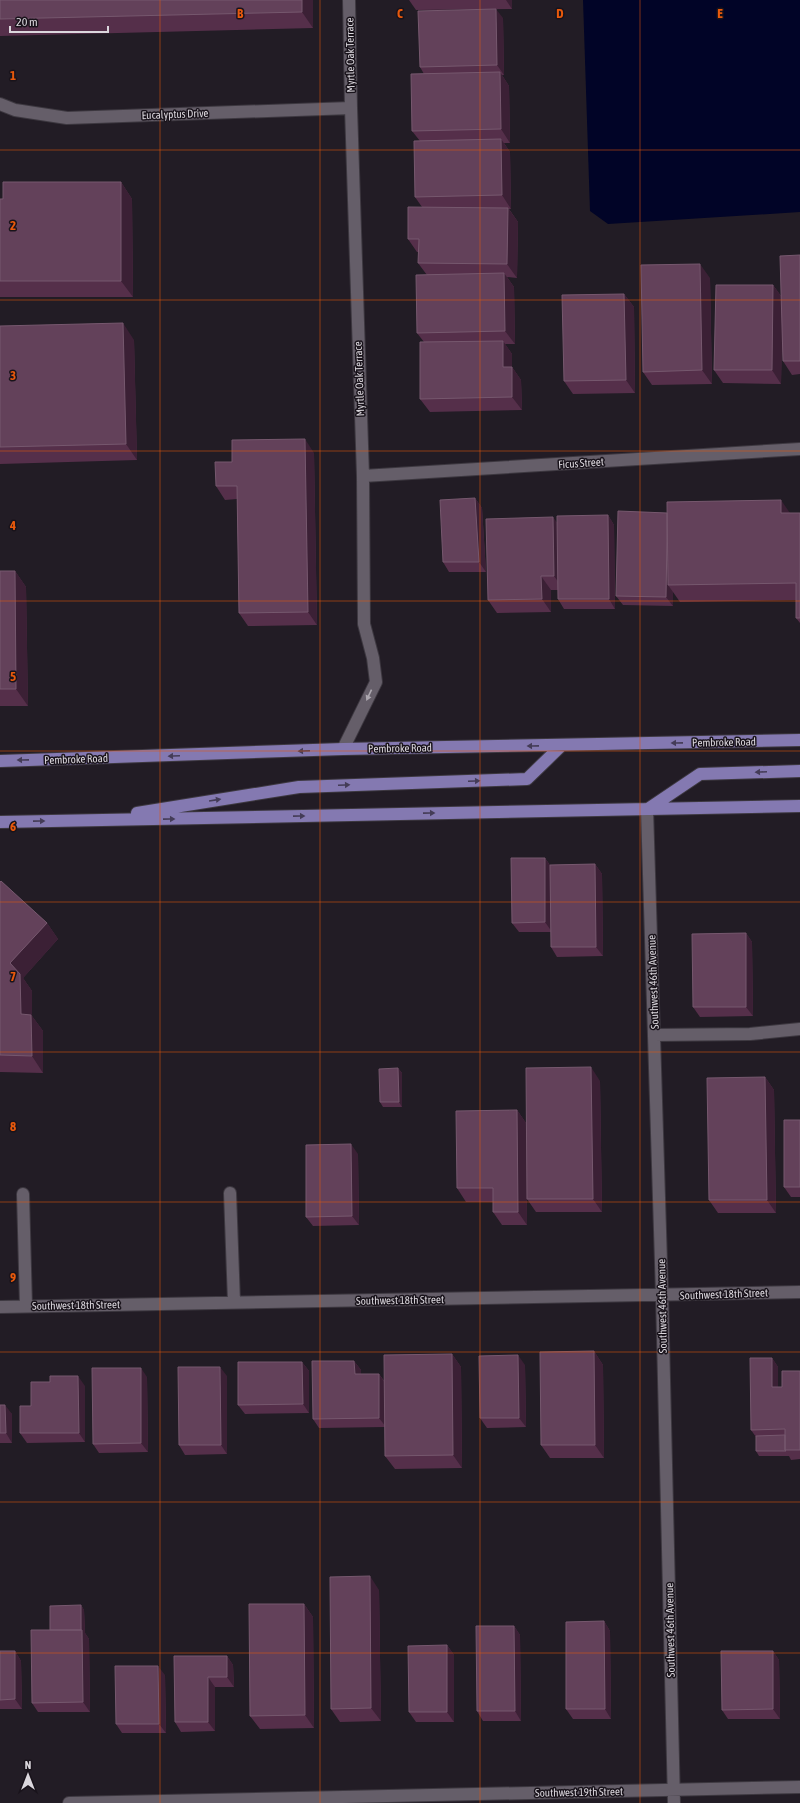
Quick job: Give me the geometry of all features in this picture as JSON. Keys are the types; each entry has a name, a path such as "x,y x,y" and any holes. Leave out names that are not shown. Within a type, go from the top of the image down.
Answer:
{"main road":[{"name":"Pembroke Road","path":"0,761 343,749 800,740"},
{"path":"94,820 299,787 528,779 562,745"},
{"path":"648,809 700,774 800,771"},
{"path":"0,822 800,806"}],"street":[{"name":"Myrtle Oak Terrace","path":"343,749 376,682 373,658 364,624 363,476 349,0"},
{"name":"Eucalyptus Drive","path":"0,104 15,110 67,118 351,108"},
{"name":"Ficus Street","path":"363,476 800,449"},
{"name":"Southwest 46th Avenue","path":"648,809 662,1295 674,1803"},
{"path":"654,1035 750,1034 800,1029"},
{"path":"230,1193 234,1302"},
{"path":"23,1194 26,1306"},
{"name":"Southwest 18th Street","path":"0,1307 800,1292"},
{"name":"Southwest 19th Street","path":"70,1803 800,1786"}],"water":[{"path":"583,0 800,0 800,212 608,224 590,211"}],"building":[{"path":"0,0 302,0 302,12 0,19"},
{"path":"496,9 497,65 420,67 418,11"},
{"path":"500,72 501,129 412,131 411,74"},
{"path":"501,139 502,195 415,197 414,141"},
{"path":"3,182 121,182 121,281 0,281 0,199 3,199"},
{"path":"408,207 508,208 507,264 418,263 419,239 408,239"},
{"path":"800,255 800,361 783,361 780,256"},
{"path":"700,264 702,370 643,372 641,265"},
{"path":"504,273 505,331 417,333 416,275"},
{"path":"716,285 773,285 772,370 714,370"},
{"path":"624,294 626,380 564,381 562,295"},
{"path":"123,323 126,444 0,447 0,326"},
{"path":"503,341 503,367 512,367 512,397 420,399 420,342"},
{"path":"305,439 308,612 239,613 237,486 216,486 215,462 232,462 232,440"},
{"path":"475,498 479,562 443,562 440,500"},
{"path":"781,500 781,513 800,513 800,618 796,618 796,583 668,585 667,502"},
{"path":"618,511 667,513 666,597 616,596"},
{"path":"608,515 609,599 558,599 557,516"},
{"path":"553,517 554,576 541,576 542,599 488,600 486,519"},
{"path":"0,571 15,571 16,689 0,689"},
{"path":"511,858 545,858 545,922 512,923"},
{"path":"595,864 596,947 551,947 550,865"},
{"path":"1,881 47,923 10,963 20,974 21,1014 31,1015 32,1056 0,1055"},
{"path":"746,933 746,1007 693,1007 692,934"},
{"path":"591,1067 593,1199 527,1199 526,1068"},
{"path":"398,1068 399,1102 380,1102 379,1069"},
{"path":"765,1077 767,1200 709,1200 707,1078"},
{"path":"517,1110 518,1212 493,1212 493,1188 457,1188 456,1111"},
{"path":"784,1120 800,1120 800,1187 784,1187"},
{"path":"351,1144 352,1216 306,1217 306,1145"},
{"path":"594,1351 595,1445 541,1445 540,1352"},
{"path":"452,1354 453,1455 385,1456 384,1355"},
{"path":"518,1355 519,1418 480,1418 479,1356"},
{"path":"750,1358 772,1358 772,1387 782,1387 782,1371 800,1371 800,1450 785,1450 785,1429 751,1430"},
{"path":"312,1361 354,1361 355,1374 379,1374 379,1418 313,1419"},
{"path":"238,1362 302,1362 303,1404 238,1405"},
{"path":"178,1367 220,1367 221,1445 179,1445"},
{"path":"92,1368 141,1368 141,1443 93,1444"},
{"path":"50,1376 78,1376 79,1433 20,1433 20,1406 31,1406 31,1382 50,1382"},
{"path":"0,1405 5,1405 6,1433 0,1433"},
{"path":"785,1435 786,1451 756,1451 756,1436"},
{"path":"370,1576 371,1708 331,1709 330,1577"},
{"path":"249,1604 304,1604 305,1715 250,1716"},
{"path":"81,1605 81,1630 50,1630 50,1606"},
{"path":"604,1621 605,1709 566,1709 566,1622"},
{"path":"476,1626 514,1626 515,1711 477,1711"},
{"path":"31,1630 82,1630 83,1702 32,1703"},
{"path":"447,1645 447,1712 409,1712 408,1646"},
{"path":"0,1651 15,1651 15,1699 0,1700"},
{"path":"721,1651 773,1651 773,1709 722,1710"},
{"path":"174,1656 227,1656 227,1677 208,1677 208,1722 175,1722"},
{"path":"115,1666 158,1666 159,1724 116,1724"}]}
